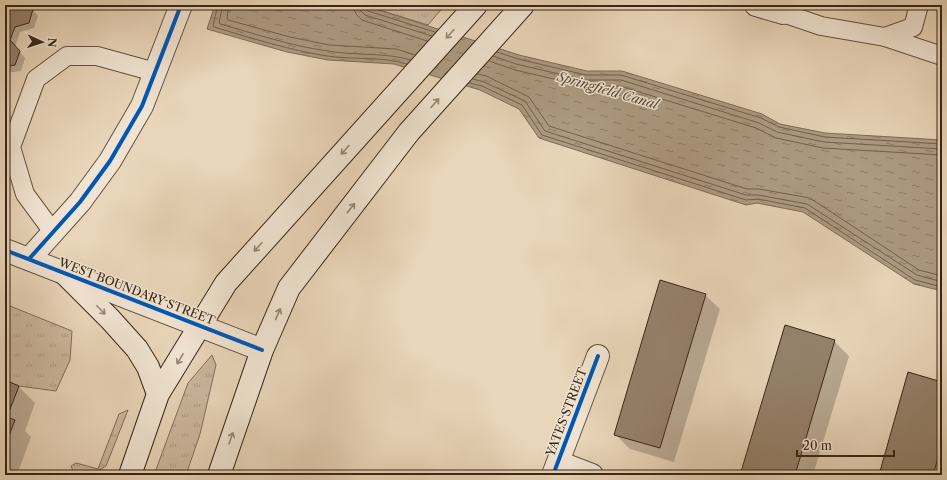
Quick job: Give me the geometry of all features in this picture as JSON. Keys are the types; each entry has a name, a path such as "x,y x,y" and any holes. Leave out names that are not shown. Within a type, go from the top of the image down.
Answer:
{"main road":[{"path":"130,475 158,394 226,283 476,5"},
{"path":"218,475 262,350 289,288 409,132 523,5"},
{"path":"756,5 783,13"},
{"path":"29,259 80,202 110,161 142,106 178,12"},
{"name":"WEST BOUNDARY STREET","path":"5,250 262,350"},
{"path":"63,272 110,319 136,349 148,367 158,394"},
{"name":"YATES STREET","path":"555,468 598,356"},
{"path":"555,468 592,475"}],"lane":[{"path":"885,37 913,27 919,5"},
{"path":"783,13 821,26 885,37 942,56"},
{"path":"53,232 25,194 8,146 36,79 68,56 97,56 155,72"}],"green space":[{"path":"363,5 445,5 428,25"},
{"path":"5,304 72,331 70,360 56,391 19,386 5,380"},
{"path":"212,355 216,365 200,434 186,475 154,475 188,383"},
{"path":"128,410 106,466 98,471 79,475 73,471 71,466 76,463 98,469 119,414"}],"water":[{"name":"Springfield Canal","path":"215,5 363,5 519,55 587,71 622,71 762,114 780,124 825,133 942,140 942,291 914,284 803,212 757,203 746,205 539,138 519,109 480,90 394,64 328,60 287,52 207,29"}],"building":[{"path":"5,5 29,5 33,9 29,23 15,27 10,40 20,51 15,65 5,67"},
{"path":"660,280 706,294 660,448 614,435"},
{"path":"785,325 835,340 795,475 740,475"},
{"path":"908,372 942,382 942,444 933,475 879,475"},
{"path":"5,380 19,386 7,417 15,420 5,446"}],"cycle path":[{"path":"29,259 80,202 110,161 142,106 181,5"},
{"path":"5,250 262,350"},
{"path":"553,475 598,356"}]}
